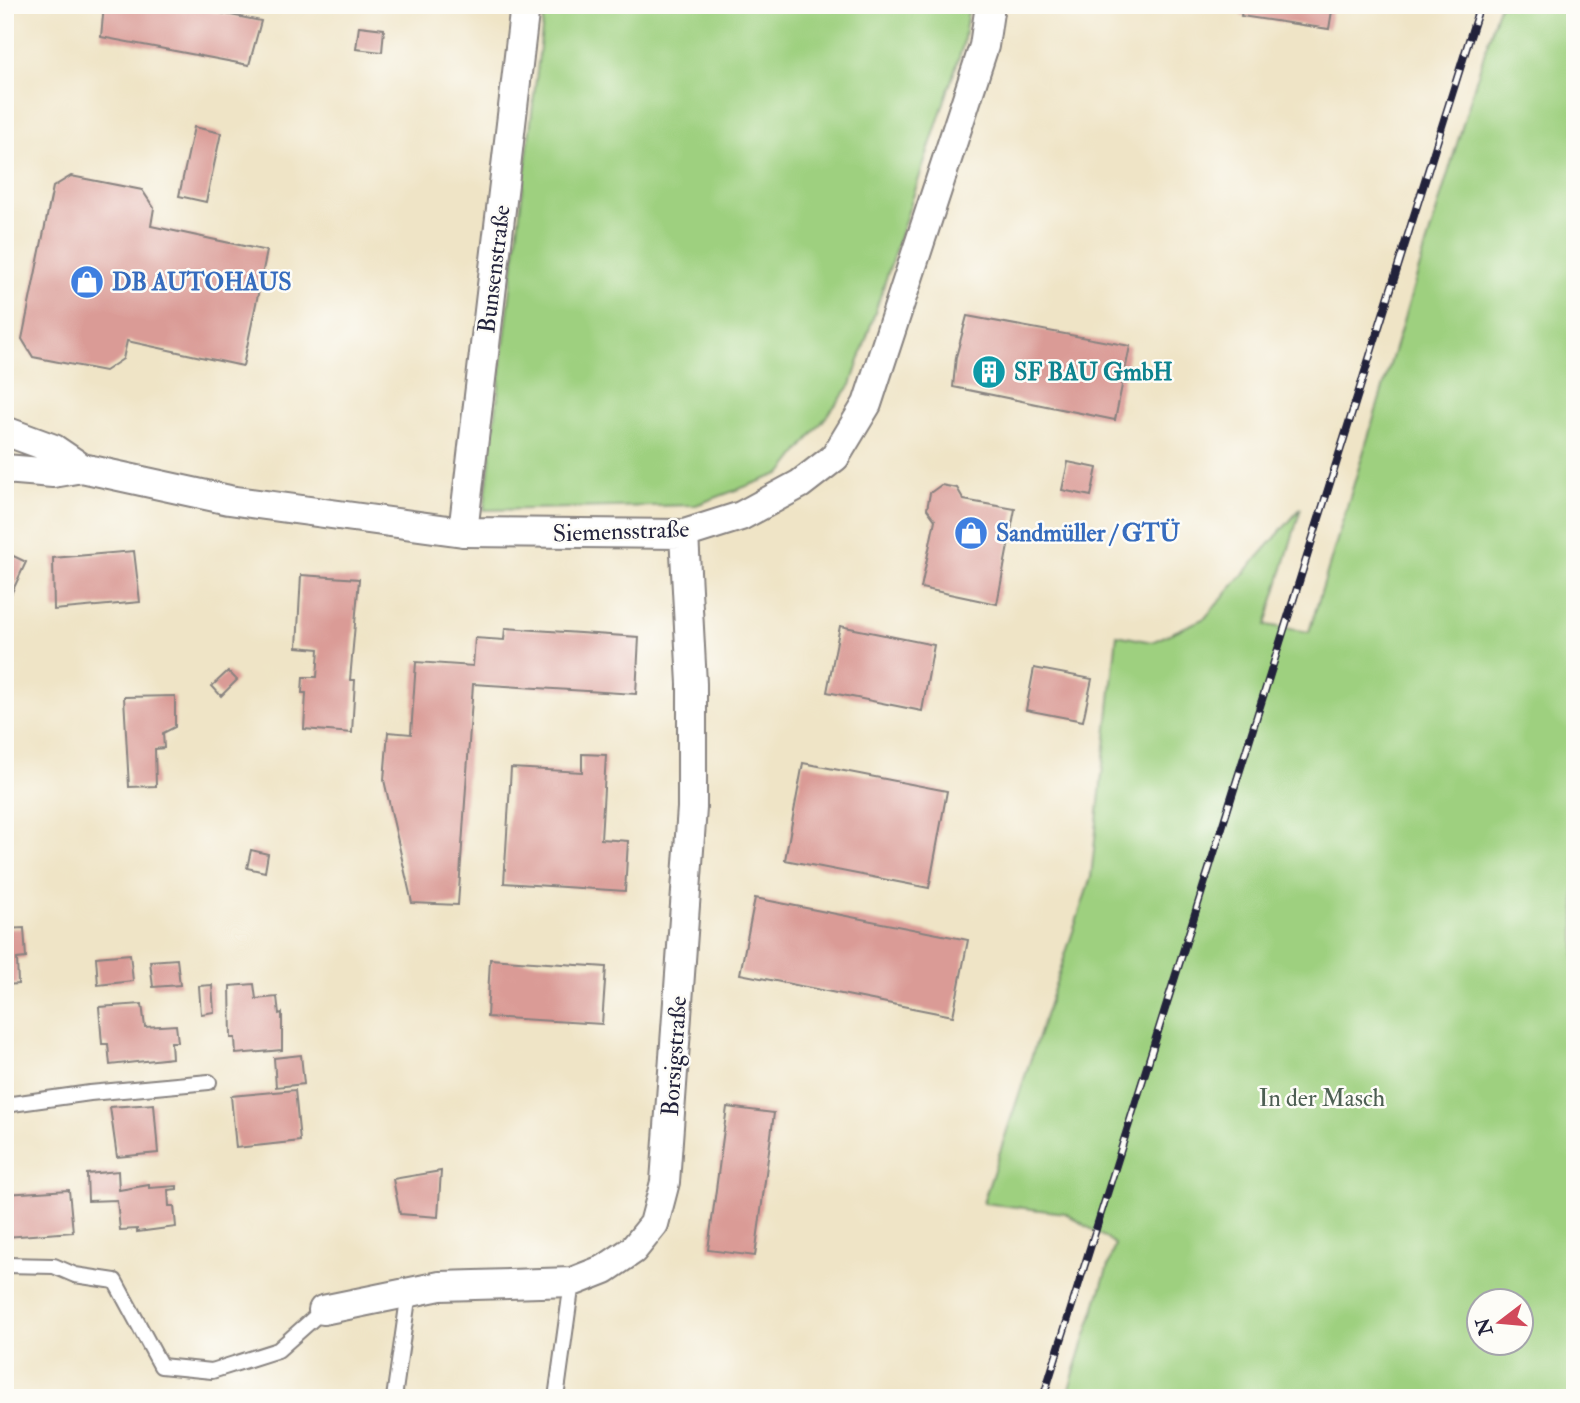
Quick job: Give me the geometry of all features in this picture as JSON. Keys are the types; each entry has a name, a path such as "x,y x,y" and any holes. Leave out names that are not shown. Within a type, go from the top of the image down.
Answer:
{"street":[{"name":"Bunsenstraße","path":"463,532 525,5"},
{"name":"Siemensstraße","path":"5,469 52,473 82,468 229,500 463,532 684,534 741,516 800,484 835,457 867,404 984,46 990,5"},
{"name":"Siemensstraße","path":"5,431 54,449 82,468"},
{"name":"Borsigstraße","path":"323,1310 440,1286 572,1282 605,1269 634,1250 654,1224 665,1182 692,808 692,684 684,534"}],"lane":[{"path":"5,1105 90,1093 209,1082"},
{"path":"5,1265 54,1266 75,1275 115,1281 161,1366 212,1371 278,1350 323,1310"},
{"path":"556,1398 572,1282"},
{"path":"394,1398 409,1292"}],"green space":[{"path":"545,5 969,5 963,45 851,385 782,473 696,505 484,510"},
{"name":"In der Masch","path":"1499,5 1575,5 1575,1398 1066,1398 1115,1244 1065,1213 983,1203 1091,877 1117,635 1152,642 1205,618 1301,508 1266,625 1309,632"}],"building":[{"path":"104,5 195,5 195,8 261,21 249,65 101,37"},
{"path":"1243,5 1333,5 1329,29 1241,16"},
{"path":"359,26 384,29 382,52 356,49"},
{"path":"194,127 221,133 206,202 179,196"},
{"path":"71,176 142,190 154,208 151,226 267,251 243,366 127,341 123,359 105,371 33,357 22,339 53,187"},
{"path":"967,316 1130,346 1115,420 953,387 956,357"},
{"path":"1068,462 1097,468 1091,496 1062,490"},
{"name":"Sandmüller / GTÜ","path":"941,485 957,488 964,500 1015,509 997,604 921,588 935,520 927,509 930,493"},
{"path":"134,551 140,602 54,610 53,558"},
{"path":"5,552 26,562 5,607"},
{"path":"301,575 359,579 350,680 355,680 352,733 304,729 306,693 302,693 303,677 317,677 319,649 297,647"},
{"path":"840,626 934,645 922,711 827,692"},
{"path":"505,628 639,637 636,694 473,684 458,905 412,903 384,780 388,732 411,734 416,662 473,666 475,638 504,640"},
{"path":"1034,668 1092,679 1083,721 1026,710"},
{"path":"228,671 237,680 221,696 212,686"},
{"path":"175,696 175,727 163,733 164,748 155,749 156,786 129,787 124,697"},
{"path":"582,754 606,755 601,839 628,841 625,891 504,883 511,768 582,772"},
{"path":"803,763 947,791 929,888 785,860"},
{"path":"251,850 268,854 265,872 247,868"},
{"path":"755,898 968,940 953,1016 740,974"},
{"path":"24,928 26,958 17,959 18,984 5,985 5,929"},
{"path":"130,954 133,981 98,985 96,957"},
{"path":"177,959 180,985 153,987 150,961"},
{"path":"490,959 606,967 602,1024 487,1017"},
{"path":"254,984 256,999 277,997 279,1014 282,1013 282,1050 236,1054 235,1038 231,1038 230,986"},
{"path":"212,985 214,1012 201,1014 199,986"},
{"path":"142,1004 145,1027 176,1025 178,1042 171,1042 172,1058 110,1065 108,1044 102,1044 99,1007"},
{"path":"301,1055 304,1084 276,1087 274,1058"},
{"path":"295,1090 300,1141 236,1148 231,1096"},
{"path":"154,1104 158,1153 117,1157 110,1107"},
{"path":"727,1107 774,1113 755,1256 708,1250"},
{"path":"118,1171 119,1190 149,1185 149,1188 177,1186 177,1189 168,1190 169,1206 174,1206 176,1227 137,1232 137,1229 120,1230 117,1200 88,1201 87,1174"},
{"path":"441,1171 438,1217 400,1214 393,1179"},
{"path":"69,1190 73,1232 5,1237 5,1194"}],"railway":[{"path":"1043,1398 1480,5"}],"place":[{"name":"DB AUTOHAUS","path":"87,282"},
{"name":"SF BAU GmbH","path":"989,372"},
{"name":"Sandmüller / GTÜ","path":"971,533"}]}
